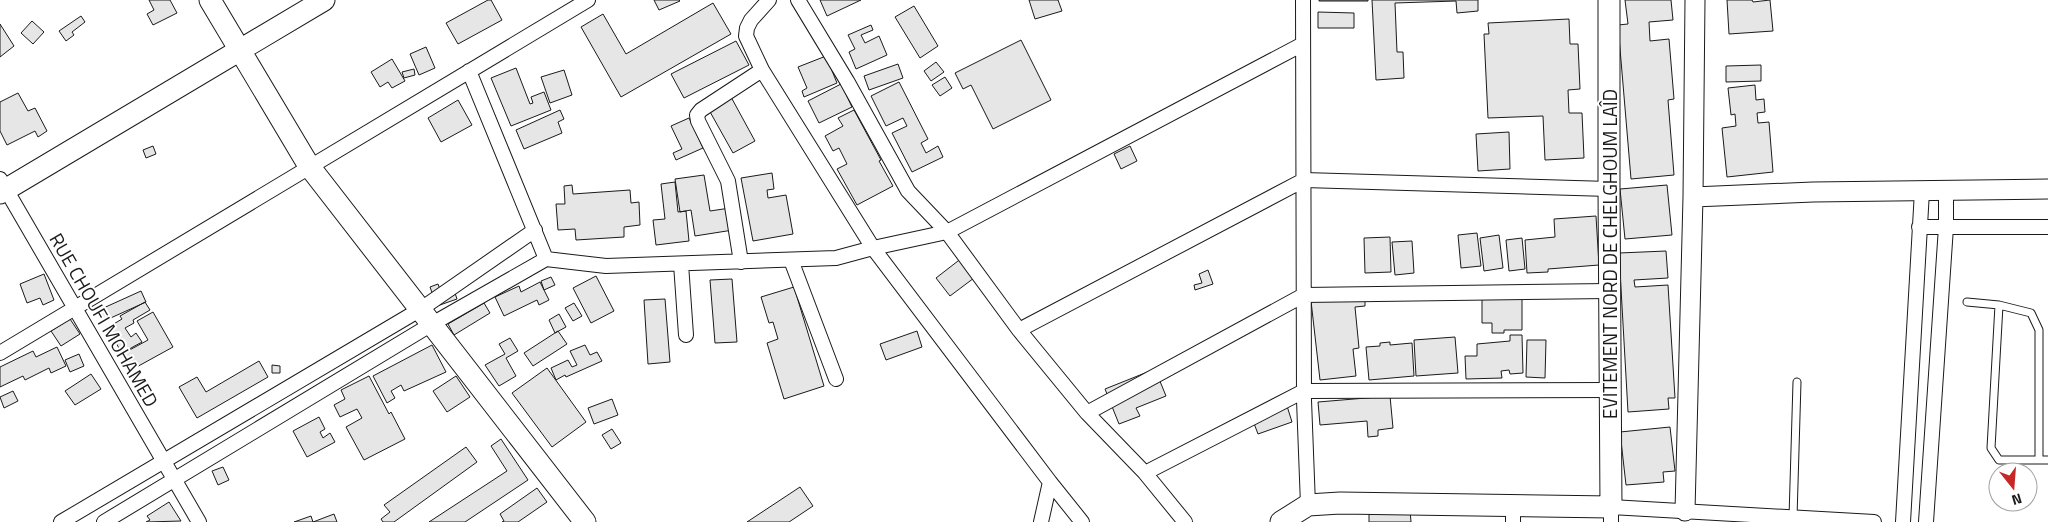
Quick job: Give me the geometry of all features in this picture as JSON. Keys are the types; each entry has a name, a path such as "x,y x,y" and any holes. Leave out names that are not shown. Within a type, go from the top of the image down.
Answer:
{"main road":[{"path":"210,0 309,166 585,522"},
{"path":"2,187 324,0"},
{"name":"EVITEMENT NORD DE CHELGHOUM LAÎD","path":"1610,0 1608,189 1611,515"},
{"path":"1281,522 1308,505 1340,503 1514,514 1611,515"}],"street":[{"path":"0,353 588,0"},
{"path":"769,0 750,20 746,36 762,70 873,248 1082,522"},
{"path":"798,0 847,81 908,190 947,232 1018,330 1086,413 1145,473 1184,522"},
{"path":"1303,0 1304,391 1308,505"},
{"path":"1686,517 1695,0"},
{"path":"61,522 164,461 426,316 546,259 606,266 836,258 947,232 1303,44"},
{"path":"740,262 728,181 698,121 697,115 701,110 762,70"},
{"path":"468,71 546,259"},
{"path":"1018,330 1304,180 1608,189"},
{"name":"RUE CHOUFI MOHAMED","path":"2,187 76,309 199,522"},
{"path":"1693,197 1812,192 2048,189"},
{"path":"1926,522 1946,227 1946,190"},
{"path":"1903,522 1922,191"},
{"path":"1919,228 2048,227"},
{"path":"104,522 175,480 426,316 534,230"},
{"path":"791,260 836,379"},
{"path":"681,264 686,335"},
{"path":"1086,413 1304,295 1609,291"},
{"path":"1145,473 1304,391 1610,390"},
{"path":"1041,522 1050,482"},
{"path":"1611,515 1793,518 1874,522"}],"lane":[{"path":"1967,302 1999,304 2032,313 2039,330 2039,460"},
{"path":"1999,304 1991,448 2000,460 2048,460"},
{"path":"1793,518 1797,382"}],"building":[{"path":"149,0 170,0 177,13 153,25 147,14 154,10"},
{"path":"491,0 502,20 458,44 446,23"},
{"path":"654,0 679,0 680,1 659,10"},
{"path":"820,0 861,0 827,16"},
{"path":"1029,0 1058,0 1062,11 1035,19"},
{"path":"1368,0 1368,1 1319,1"},
{"path":"1372,0 1478,0 1478,11 1457,13 1456,1 1395,3 1397,52 1403,52 1404,78 1376,80"},
{"path":"1625,0 1671,0 1673,20 1649,22 1650,41 1669,39 1674,99 1668,100 1674,175 1631,179 1618,25 1628,24"},
{"path":"1727,0 1752,0 1753,2 1770,0 1773,31 1729,34"},
{"path":"713,3 731,34 621,97 581,27 603,14 626,54"},
{"path":"914,6 938,46 920,58 895,17"},
{"path":"1318,12 1354,13 1354,28 1318,28"},
{"path":"81,16 85,22 72,32 74,35 66,41 59,31"},
{"path":"1569,19 1570,44 1578,44 1580,89 1568,90 1569,113 1582,113 1584,158 1545,160 1543,116 1488,118 1484,34 1489,34 1488,23"},
{"path":"32,21 44,32 33,44 21,33"},
{"path":"0,24 14,46 0,57"},
{"path":"871,25 873,30 861,35 865,43 879,36 887,55 856,69 849,52 855,49 848,35"},
{"path":"1021,40 1051,100 993,129 971,85 963,89 955,73"},
{"path":"736,41 749,65 684,98 671,74"},
{"path":"426,47 435,68 419,75 410,54"},
{"path":"826,56 837,83 804,97 802,91 807,88 798,67"},
{"path":"392,59 405,81 392,88 388,82 380,87 371,72"},
{"path":"936,62 944,72 931,81 924,71"},
{"path":"898,64 903,78 869,90 864,76"},
{"path":"1761,65 1761,81 1726,82 1726,66"},
{"path":"516,68 530,104 533,103 531,97 544,92 551,110 511,126 491,78"},
{"path":"414,69 415,75 404,78 402,72"},
{"path":"564,70 572,95 550,103 541,77"},
{"path":"945,77 952,88 940,96 932,85"},
{"path":"899,82 928,139 921,143 926,153 938,146 943,157 912,172 892,133 907,126 903,118 886,126 871,96"},
{"path":"841,84 852,107 819,123 808,101"},
{"path":"1755,85 1756,100 1764,99 1765,112 1757,113 1758,123 1769,122 1773,172 1727,177 1722,128 1736,126 1735,114 1731,115 1728,88"},
{"path":"18,93 28,111 35,108 47,131 38,137 35,131 7,145 0,131 0,102"},
{"path":"731,97 755,141 733,153 709,110"},
{"path":"458,100 472,125 441,142 428,118"},
{"path":"560,110 564,119 558,122 562,133 524,149 516,130"},
{"path":"854,110 893,186 857,205 837,169 847,164 839,148 833,151 825,136 843,126 838,118"},
{"path":"689,118 703,148 676,160 673,153 682,149 671,126"},
{"path":"1509,132 1510,169 1478,171 1476,134"},
{"path":"153,146 156,154 146,158 143,150"},
{"path":"1130,146 1137,161 1121,169 1114,154"},
{"path":"772,173 774,189 767,190 768,198 786,195 793,234 753,241 741,178"},
{"path":"704,175 710,211 730,208 733,230 695,236 691,210 680,212 675,179"},
{"path":"675,182 678,212 686,211 689,241 656,245 653,220 665,219 661,184"},
{"path":"572,185 573,194 630,190 631,203 639,202 640,225 624,227 624,237 576,240 575,229 558,230 556,204 565,204 564,186"},
{"path":"1667,185 1672,235 1625,239 1620,189"},
{"path":"1596,216 1599,265 1548,269 1548,272 1527,273 1525,240 1555,237 1554,219"},
{"path":"1477,233 1481,266 1461,268 1458,235"},
{"path":"1499,235 1503,268 1484,271 1480,238"},
{"path":"1390,237 1391,272 1365,273 1364,238"},
{"path":"1522,238 1525,269 1509,271 1506,240"},
{"path":"1412,241 1414,273 1395,275 1392,242"},
{"path":"1666,251 1668,278 1634,280 1635,287 1668,285 1675,398 1668,398 1669,409 1628,412 1619,253"},
{"path":"967,254 982,272 950,296 936,278"},
{"path":"1208,270 1213,284 1195,290 1194,285 1202,283 1199,274"},
{"path":"44,274 54,300 43,305 40,298 27,303 20,284"},
{"path":"596,276 614,311 591,323 573,288"},
{"path":"551,277 555,285 544,290 541,281"},
{"path":"732,279 737,342 715,343 710,280"},
{"path":"540,282 549,300 539,305 537,300 504,316 495,297 519,286 521,292"},
{"path":"438,284 441,292 454,290 457,299 437,306 430,287"},
{"path":"794,287 824,386 784,399 767,343 778,339 773,322 769,323 761,297"},
{"path":"141,291 146,302 104,321 99,310"},
{"path":"1365,297 1365,306 1355,307 1359,348 1353,349 1356,376 1320,380 1311,301"},
{"path":"1482,297 1522,297 1522,330 1504,330 1504,333 1492,333 1492,323 1482,323"},
{"path":"665,299 670,362 648,364 644,300"},
{"path":"145,302 150,310 133,320 134,323 125,328 131,337 136,333 142,342 122,353 107,328 122,319 120,316"},
{"path":"484,303 490,313 454,335 448,324"},
{"path":"574,303 582,316 573,321 565,308"},
{"path":"153,312 173,347 133,369 124,353 148,340 137,321"},
{"path":"559,314 566,327 555,333 549,320"},
{"path":"70,319 80,334 61,346 51,331"},
{"path":"558,331 567,344 533,366 524,353"},
{"path":"917,331 922,347 886,360 880,344"},
{"path":"1510,335 1522,335 1523,373 1510,374 1509,370 1501,371 1502,378 1466,379 1465,356 1477,356 1477,344 1510,341"},
{"path":"1455,337 1458,373 1416,376 1414,340"},
{"path":"510,338 518,351 506,358 516,376 499,386 485,365 505,354 499,344"},
{"path":"1527,340 1546,340 1545,378 1526,377"},
{"path":"1390,342 1390,345 1412,343 1414,376 1369,380 1366,347 1380,346 1380,343"},
{"path":"432,345 446,372 404,391 401,385 391,391 395,398 387,403 373,376"},
{"path":"585,345 590,355 597,352 602,361 556,380 551,368 568,360 572,367 577,365 570,351"},
{"path":"57,347 66,366 51,373 49,368 25,380 23,376 0,387 0,367 33,351 36,357"},
{"path":"79,354 84,366 70,372 65,360"},
{"path":"259,361 268,377 197,418 179,387 197,377 206,392"},
{"path":"272,365 280,366 280,373 272,373"},
{"path":"547,368 586,422 552,447 512,393"},
{"path":"1155,369 1166,396 1136,408 1140,416 1119,424 1105,389"},
{"path":"91,374 101,389 75,405 65,391"},
{"path":"369,376 405,439 364,460 346,427 362,418 357,409 340,417 334,405 345,399 341,390"},
{"path":"456,376 470,397 447,412 433,391"},
{"path":"13,391 18,401 4,408 0,397"},
{"path":"1390,396 1393,428 1378,430 1378,436 1368,437 1367,421 1320,425 1318,402"},
{"path":"612,399 618,415 594,424 588,408"},
{"path":"1287,406 1292,422 1258,434 1252,418"},
{"path":"319,417 325,429 320,432 323,438 330,433 335,442 307,457 293,431"},
{"path":"1670,427 1675,471 1663,472 1664,482 1626,485 1620,432"},
{"path":"612,429 621,443 611,449 602,435"},
{"path":"501,439 528,480 465,522 429,522 507,471 491,446"},
{"path":"466,447 477,462 394,522 383,522 381,519 390,512 384,505"},
{"path":"223,467 229,480 218,485 212,471"},
{"path":"800,487 813,506 789,522 747,522"},
{"path":"537,488 547,502 518,522 502,522 504,521 500,514"},
{"path":"169,502 181,521 146,522 150,520 147,516"},
{"path":"1410,510 1411,522 1369,522 1369,514"},
{"path":"334,514 337,522 313,522"},
{"path":"311,516 313,522 294,522"}]}
